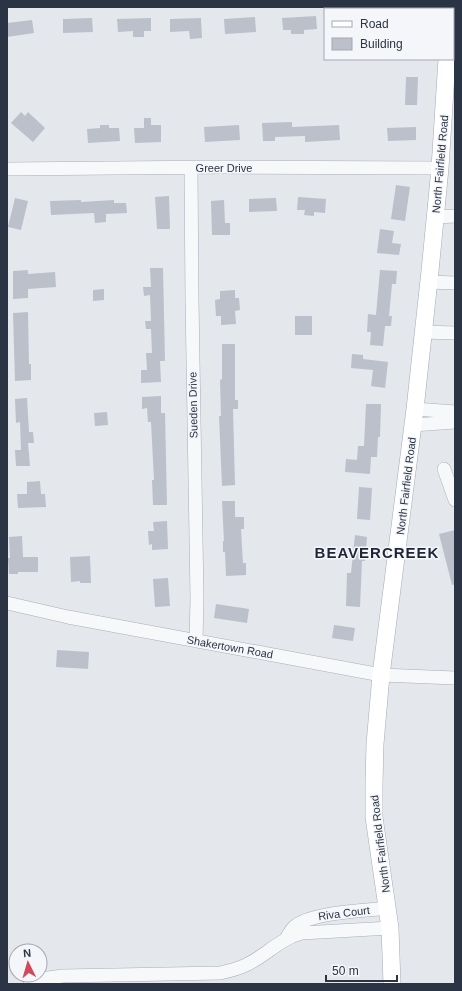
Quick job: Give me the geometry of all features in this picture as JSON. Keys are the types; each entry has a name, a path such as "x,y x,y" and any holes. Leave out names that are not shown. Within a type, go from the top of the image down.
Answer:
{"main road":[{"name":"North Fairfield Road","path":"392,984 388,908 374,817 375,744 381,675 424,332 440,168 451,80 447,60"}],"street":[{"name":"Sueden Drive","path":"191,168 197,598 196,641"},
{"name":"Greer Drive","path":"7,170 440,168"},
{"path":"436,216 455,216"},
{"path":"429,282 455,283"},
{"path":"424,332 455,333"},
{"path":"414,417 455,412"},
{"path":"414,417 455,422"},
{"path":"444,469 455,500"},
{"name":"Shakertown Road","path":"7,603 68,617 381,675 455,678"},
{"name":"Riva Court","path":"286,939 294,927 306,919 318,916 388,908"},
{"name":"Riva Court","path":"30,984 48,978 63,976 220,973 247,965 294,935 310,931 390,928"}],"building":[{"path":"316,16 317,29 304,30 304,34 291,34 291,30 283,30 282,18"},
{"path":"255,17 256,32 225,34 224,19"},
{"path":"92,18 93,32 63,33 63,19"},
{"path":"151,18 151,31 144,31 144,37 133,37 133,31 118,32 117,19"},
{"path":"201,18 202,38 190,39 189,31 170,32 170,19"},
{"path":"32,20 34,33 7,37 7,23"},
{"path":"406,77 418,77 417,105 405,105"},
{"path":"21,112 25,116 28,112 45,128 33,142 11,123"},
{"path":"144,118 151,118 151,125 161,125 161,142 135,143 134,128 144,128"},
{"path":"292,122 292,127 339,125 340,140 305,142 305,136 275,137 275,141 263,141 262,123"},
{"path":"100,125 109,125 109,128 119,128 120,141 88,143 87,129 100,128"},
{"path":"239,125 240,140 205,142 204,127"},
{"path":"416,127 416,140 388,141 387,128"},
{"path":"396,185 410,187 405,221 391,219"},
{"path":"169,196 170,229 157,229 155,197"},
{"path":"298,197 326,199 325,213 314,212 314,216 304,215 305,210 297,210"},
{"path":"15,198 28,201 21,230 8,227"},
{"path":"276,198 277,211 249,212 249,199"},
{"path":"81,200 81,202 114,200 114,203 126,203 127,213 106,214 106,222 95,223 94,213 51,215 50,201"},
{"path":"224,200 225,223 230,223 230,235 212,235 211,201"},
{"path":"380,229 394,231 392,243 401,244 399,255 377,253"},
{"path":"150,268 163,268 165,361 160,361 161,382 141,383 141,370 147,370 146,353 152,353 151,329 146,329 145,321 151,321 150,295 144,296 143,287 151,287"},
{"path":"28,270 28,274 55,272 56,287 28,289 28,298 13,299 13,271"},
{"path":"380,270 397,271 396,284 392,284 389,316 392,316 391,326 385,326 383,346 370,345 371,332 367,332 368,314 376,315"},
{"path":"104,289 104,300 93,301 93,290"},
{"path":"235,290 235,298 239,298 240,310 235,311 236,324 221,325 221,316 216,316 215,300 220,299 220,291"},
{"path":"28,312 29,364 31,364 31,380 15,381 13,313"},
{"path":"295,316 312,316 312,335 295,335"},
{"path":"222,344 235,344 235,400 238,400 238,409 233,409 235,485 222,486 219,416 221,416 220,380 222,379"},
{"path":"352,354 363,355 363,359 388,362 385,388 371,386 373,370 351,368"},
{"path":"161,396 161,413 165,413 167,505 153,505 152,480 154,480 151,422 148,422 147,408 142,409 142,397"},
{"path":"27,398 29,432 33,432 34,443 28,443 30,466 16,466 15,450 21,450 20,422 16,423 15,399"},
{"path":"366,404 381,404 380,437 378,437 377,457 371,457 370,474 345,472 346,459 357,460 358,446 364,446"},
{"path":"107,412 108,425 95,426 94,413"},
{"path":"40,481 41,494 45,494 46,507 18,508 17,494 27,494 27,482"},
{"path":"359,487 372,488 370,520 357,519"},
{"path":"222,501 235,501 235,517 244,517 244,529 241,529 243,563 246,563 246,575 226,576 225,552 223,552 224,541"},
{"path":"167,521 168,549 152,550 152,544 149,545 148,531 154,531 153,522"},
{"path":"455,530 455,584 452,585 439,534"},
{"path":"355,535 367,537 365,561 362,561 360,607 346,606 347,573 351,573"},
{"path":"22,536 23,557 38,557 38,572 18,572 18,574 9,574 9,537"},
{"path":"90,556 91,583 80,583 80,581 71,582 70,557"},
{"path":"168,578 170,606 155,607 153,579"},
{"path":"216,604 249,609 247,623 214,618"},
{"path":"334,625 355,628 353,641 332,638"},
{"path":"57,650 89,652 88,669 56,667"}],"district":[{"name":"BEAVERCREEK","path":"377,552"}]}
